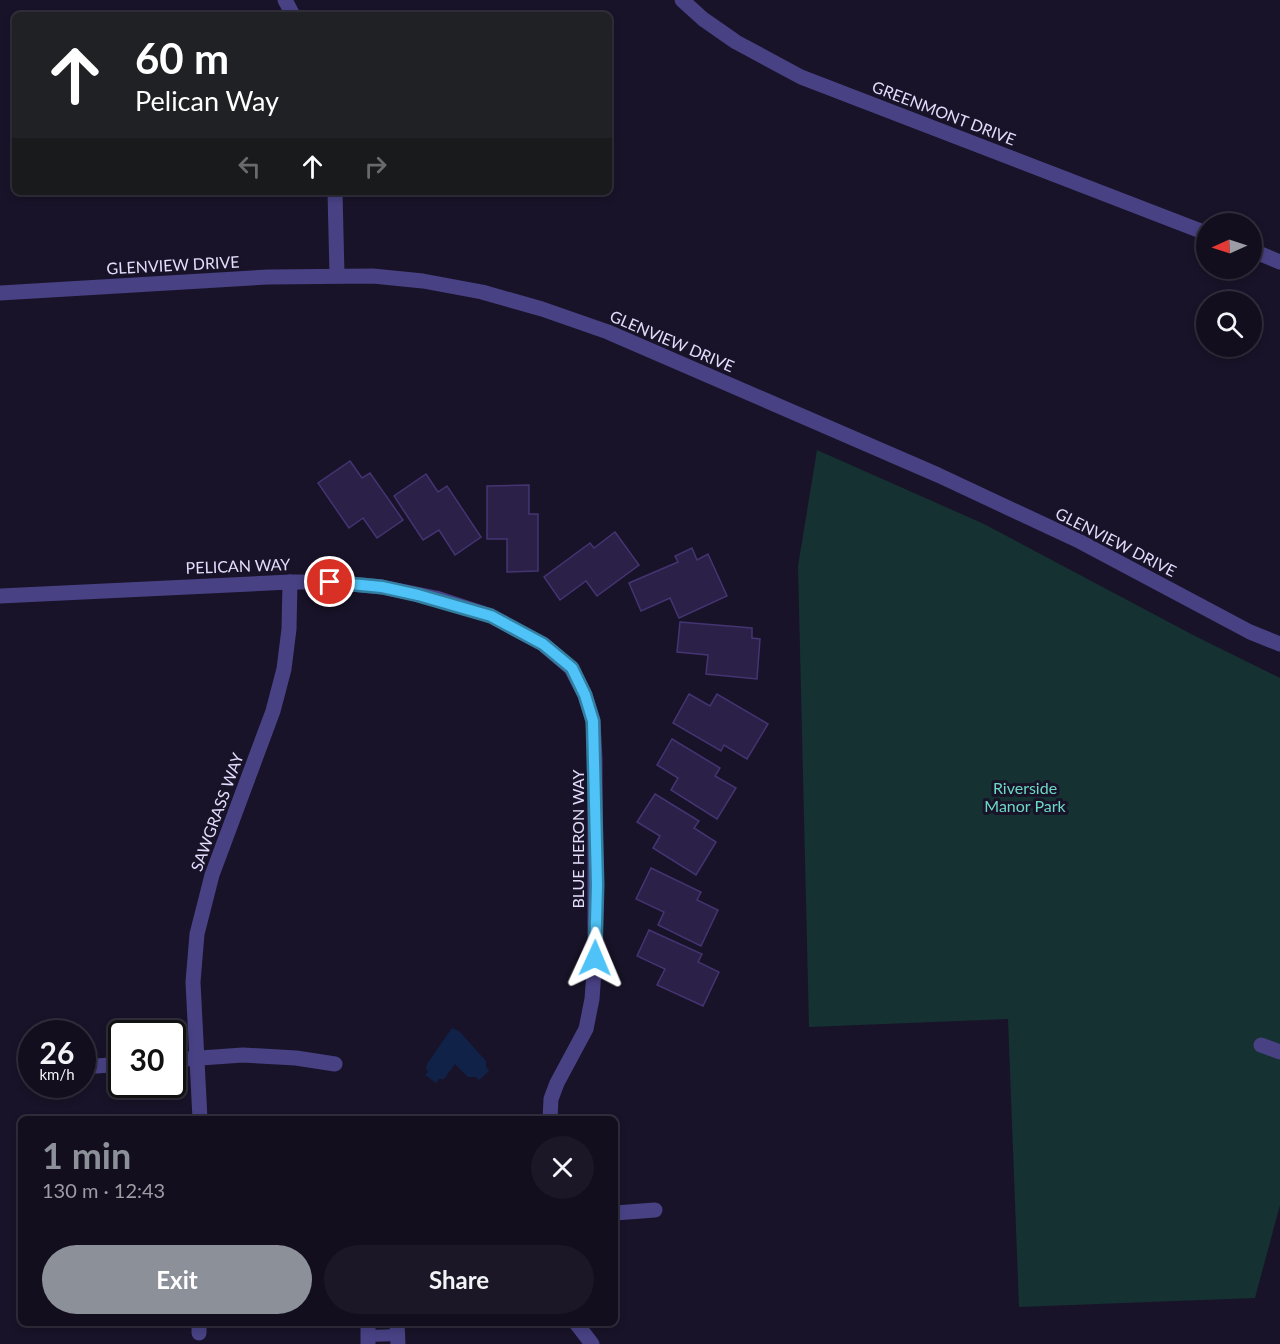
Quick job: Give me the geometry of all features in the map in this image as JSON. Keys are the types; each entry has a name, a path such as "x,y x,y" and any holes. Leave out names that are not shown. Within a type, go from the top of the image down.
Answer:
{"street":[{"name":"GREENMONT DRIVE","path":"682,0 703,19 736,42 801,77 1196,229"},
{"path":"335,195 337,275"},
{"path":"1262,255 1280,262"},
{"name":"GLENVIEW DRIVE","path":"0,293 337,275 423,281 482,292 542,309 608,332 938,475 1077,540 1250,632 1280,644"},
{"name":"PELICAN WAY","path":"0,596 290,582 330,582 382,587 436,598 491,616 543,644 572,668 585,695"},
{"name":"SAWGRASS WAY","path":"200,1116 195,1058 193,982 197,934 212,875 273,711 290,629 290,582"},
{"name":"BLUE HERON WAY","path":"550,1116 551,1099 586,1029 592,999 595,958 595,759 593,721 585,695"},
{"path":"1261,1045 1280,1052"},
{"path":"186,1059 243,1054 335,1064"},
{"path":"618,1213 655,1210"},
{"path":"578,1326 592,1344"}],"lane":[{"path":"369,1334 398,1334"}],"green space":[{"name":"Riverside Manor Park","path":"817,450 984,524 1193,635 1280,678 1280,1205 1255,1298 1019,1307 1008,1019 809,1027 798,566"}],"water":[{"path":"452,1028 459,1031 486,1061 489,1071 479,1080 476,1077 468,1077 455,1064 444,1079 439,1079 436,1083 425,1075 428,1072 427,1064"}],"building":[{"path":"350,461 362,478 370,473 403,520 377,538 363,518 349,528 318,483"},
{"path":"426,474 438,492 447,486 481,537 455,555 439,530 423,540 394,496"},
{"path":"529,485 529,514 538,514 538,571 507,572 507,539 487,539 487,486"},
{"path":"615,532 639,565 597,596 586,581 560,600 544,577 590,543 594,548"},
{"path":"692,548 697,560 708,554 727,596 679,618 670,598 641,611 629,583 678,562 675,556"},
{"path":"680,622 752,628 752,638 760,639 757,679 706,674 708,655 677,652"},
{"path":"689,694 710,706 717,694 768,724 747,759 724,745 721,751 673,723"},
{"path":"672,739 720,768 715,776 736,788 717,819 671,790 678,778 657,765"},
{"path":"655,794 699,821 694,828 716,842 696,875 653,848 660,836 637,822"},
{"path":"651,868 701,892 697,900 718,910 701,946 658,925 664,912 636,899"},
{"path":"649,930 702,954 698,962 719,972 703,1006 657,985 665,969 637,956"}],"route":[{"path":"330,582 382,587 436,598 491,616 543,644 572,668 585,695 593,721 597,885 595,958"}]}
